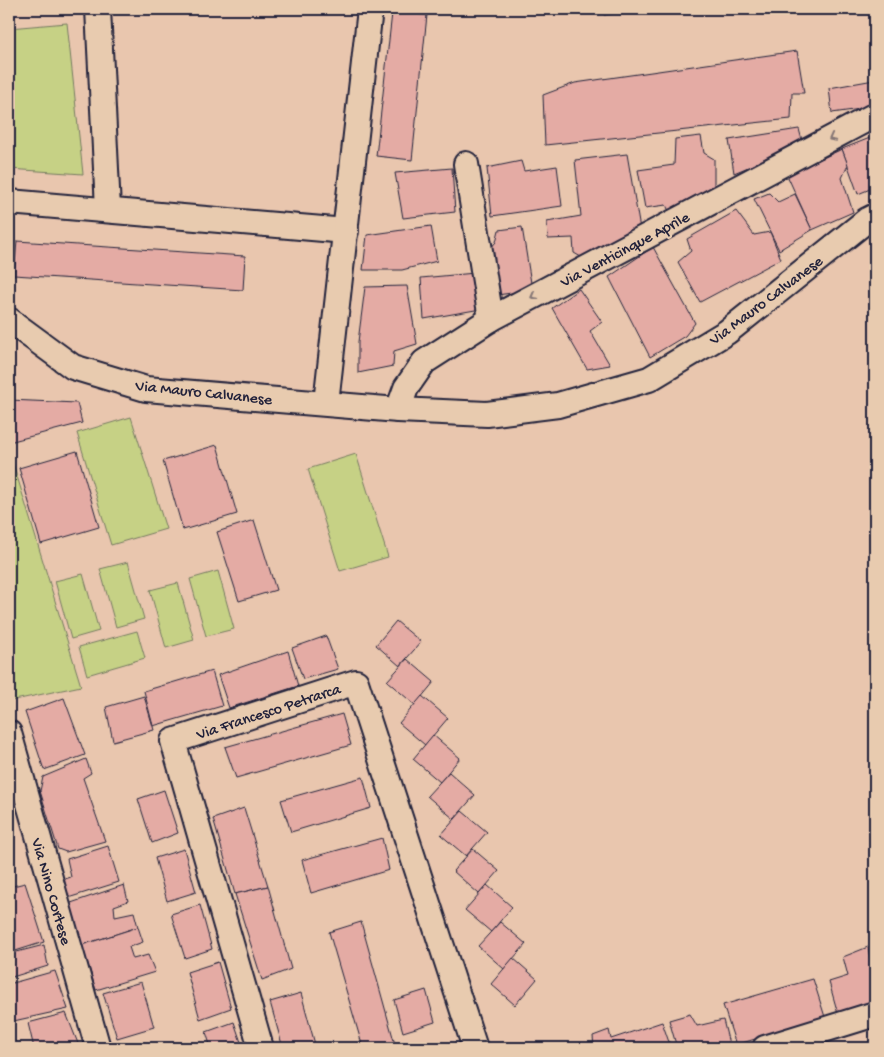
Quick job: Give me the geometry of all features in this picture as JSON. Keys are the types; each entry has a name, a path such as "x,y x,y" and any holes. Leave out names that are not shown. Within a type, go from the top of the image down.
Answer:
{"street":[{"path":"98,9 108,210"},
{"path":"326,403 370,9"},
{"name":"Via Venticinque Aprile","path":"398,410 406,388 424,362 490,319 875,115"},
{"path":"466,164 490,319"},
{"path":"9,202 346,231"},
{"name":"Via Mauro Calvanese","path":"9,320 73,367 146,388 398,410 487,414 558,405 649,379 727,332 867,220 875,216"},
{"name":"Via Francesco Petrarca","path":"261,1048 173,741 356,682 475,1048"},
{"name":"Via Nino Cortese","path":"9,733 98,1048"},
{"path":"765,1048 875,1014"}],"green space":[{"path":"67,23 83,174 9,169 9,28"},
{"path":"131,417 166,529 111,545 77,433"},
{"path":"9,450 81,686 10,701 9,698"},
{"path":"356,454 388,557 340,571 308,469"},
{"path":"128,562 144,619 116,627 100,569"},
{"path":"218,571 234,629 206,636 190,579"},
{"path":"83,574 99,631 71,639 55,581"},
{"path":"178,583 194,640 166,648 150,590"},
{"path":"137,631 145,658 87,675 79,647"}],"building":[{"path":"392,9 428,9 427,15 392,13"},
{"path":"603,9 640,9 604,15"},
{"path":"392,13 427,15 412,160 376,156"},
{"path":"797,51 804,93 792,93 791,119 545,145 543,95 575,83"},
{"path":"874,80 875,107 832,113 829,88"},
{"path":"799,129 803,144 734,173 729,140"},
{"path":"701,136 704,153 714,159 714,192 670,213 666,205 645,208 638,170 674,165 675,139"},
{"path":"875,136 875,187 858,194 842,149"},
{"path":"842,149 848,165 842,178 853,212 812,230 787,175"},
{"path":"627,154 640,229 581,257 574,253 573,238 548,239 547,222 581,216 575,160"},
{"path":"521,161 524,171 557,166 562,206 492,216 487,168"},
{"path":"452,168 455,212 403,218 395,173"},
{"path":"769,193 778,202 795,194 812,230 779,250 754,199"},
{"path":"736,211 754,235 770,232 781,259 700,302 678,262 691,251 687,239"},
{"path":"431,226 437,261 402,270 363,270 367,235"},
{"path":"522,227 531,283 519,292 497,295 489,250 496,242 499,230"},
{"path":"17,241 245,256 243,290 14,275"},
{"path":"653,247 695,323 685,336 650,357 609,277"},
{"path":"475,273 481,309 424,319 421,278"},
{"path":"407,286 417,344 394,351 393,366 358,373 358,342 365,287"},
{"path":"579,289 602,322 590,331 610,365 587,369 552,308"},
{"path":"9,400 77,403 82,423 9,442"},
{"path":"217,445 237,514 183,530 163,461"},
{"path":"77,451 99,527 41,544 19,468"},
{"path":"254,520 276,590 239,601 217,532"},
{"path":"396,621 421,642 400,666 376,645"},
{"path":"326,636 338,669 303,679 292,648"},
{"path":"288,651 298,686 229,708 218,675"},
{"path":"407,659 434,682 415,705 387,681"},
{"path":"212,671 222,706 153,726 144,691"},
{"path":"144,696 154,730 113,741 106,707"},
{"path":"422,696 448,718 425,745 399,723"},
{"path":"64,698 85,755 44,770 25,712"},
{"path":"342,714 351,745 236,778 225,747"},
{"path":"433,735 460,758 440,782 413,759"},
{"path":"86,759 91,773 83,778 105,841 66,852 58,849 40,791 43,777"},
{"path":"449,772 475,795 454,819 427,796"},
{"path":"363,777 371,808 291,832 281,800"},
{"path":"164,790 178,833 152,843 138,799"},
{"path":"244,808 268,886 235,894 213,819"},
{"path":"462,811 487,832 466,856 441,835"},
{"path":"382,838 389,870 311,893 302,860"},
{"path":"108,846 119,882 68,898 62,880 71,877 67,859"},
{"path":"184,849 196,892 167,901 155,858"},
{"path":"473,849 499,871 479,894 453,871"},
{"path":"25,883 44,942 9,953 9,887"},
{"path":"124,885 128,901 114,906 115,916 134,912 138,927 82,945 68,904"},
{"path":"487,885 512,907 491,932 465,910"},
{"path":"268,886 291,969 262,980 235,894"},
{"path":"200,905 212,949 185,958 171,914"},
{"path":"361,922 396,1048 363,1048 329,932"},
{"path":"500,922 526,944 504,969 478,946"},
{"path":"138,927 143,942 129,947 133,959 148,955 155,972 96,990 82,945"},
{"path":"44,945 48,966 9,978 9,954"},
{"path":"868,947 870,958 875,955 875,1003 838,1014 829,982 848,976 843,957"},
{"path":"513,958 537,979 515,1005 491,984"},
{"path":"218,962 231,1008 200,1019 187,972"},
{"path":"55,971 68,1009 9,1022 9,984"},
{"path":"813,979 825,1017 736,1045 723,1005"},
{"path":"141,982 154,1027 117,1038 103,993"},
{"path":"426,990 435,1022 403,1032 394,1000"},
{"path":"301,993 316,1048 283,1048 270,1002"},
{"path":"66,1013 79,1046 34,1048 28,1023"},
{"path":"690,1014 697,1026 723,1020 730,1048 677,1048 669,1020"},
{"path":"234,1022 243,1048 211,1048 206,1032"},
{"path":"662,1022 671,1048 594,1048 593,1036 609,1030 611,1039"}]}
